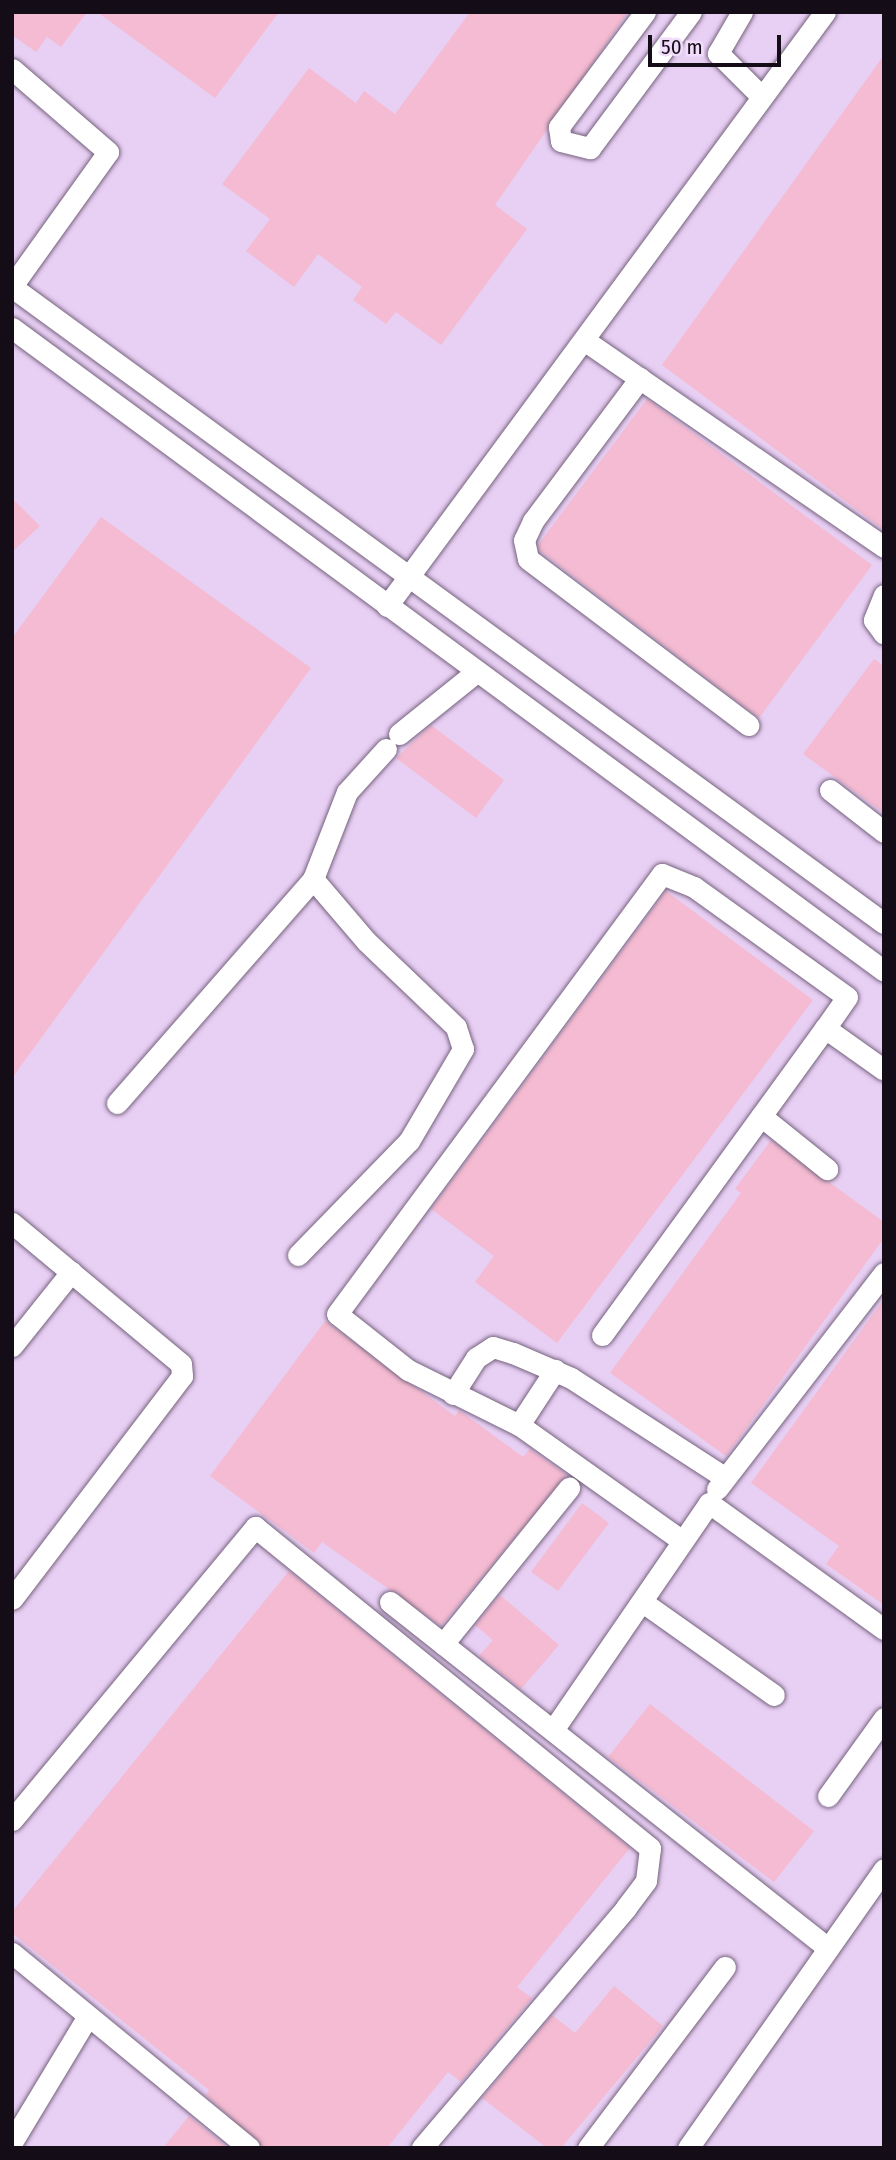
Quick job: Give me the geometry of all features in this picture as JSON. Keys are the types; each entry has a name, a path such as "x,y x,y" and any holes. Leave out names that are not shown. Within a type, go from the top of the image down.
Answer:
{"street":[{"path":"645,12 559,128 561,141 578,150 590,148 691,12"},
{"path":"742,12 718,53 762,97"},
{"path":"387,606 825,12"},
{"path":"12,69 108,152 12,286 884,923"},
{"path":"12,328 884,971"},
{"path":"584,340 884,547"},
{"path":"640,378 533,521 524,540 528,559 748,725"},
{"path":"884,594 874,620 884,634"},
{"path":"117,1103 313,879 347,792 392,741 476,672"},
{"path":"589,755 610,725"},
{"path":"830,790 884,832"},
{"path":"602,1335 847,997 694,887 662,874 337,1314 340,1322 408,1370 519,1425 681,1540"},
{"path":"298,1255 409,1141 463,1049 456,1027 366,941 313,879"},
{"path":"825,1028 884,1070"},
{"path":"761,1116 827,1169"},
{"path":"12,1223 181,1364 182,1376 12,1599"},
{"path":"12,1346 71,1272"},
{"path":"553,1730 643,1603 681,1540 724,1478 884,1273"},
{"path":"453,1394 475,1358 493,1347 555,1370 724,1478"},
{"path":"519,1425 555,1370"},
{"path":"443,1644 569,1488"},
{"path":"709,1503 884,1629"},
{"path":"12,1820 255,1527 650,1848 646,1881 626,1908 422,2148"},
{"path":"390,1602 828,1948"},
{"path":"643,1603 774,1695"},
{"path":"828,1796 884,1718"},
{"path":"688,2148 884,1869"},
{"path":"12,1953 249,2148"},
{"path":"588,2148 725,1967"},
{"path":"12,2142 88,2016"}],"shaded area":[{"path":"12,12 884,12 884,2148 12,2148"}],"building":[{"path":"12,12 87,12 61,47 47,37 36,52 12,35"},
{"path":"97,12 279,12 215,98"},
{"path":"470,12 628,12 495,205 527,229 441,345 396,312 386,324 353,300 362,287 318,254 294,287 246,251 270,219 222,184 309,68 356,103 364,91 395,114"},
{"path":"884,55 884,530 662,365"},
{"path":"647,399 872,565 759,718 540,551 538,545"},
{"path":"12,498 40,526 12,552"},
{"path":"101,517 311,668 12,1078 12,638"},
{"path":"874,659 884,666 884,813 803,754"},
{"path":"431,725 504,780 476,818 396,758"},
{"path":"666,891 813,1000 557,1343 475,1282 494,1256 431,1209"},
{"path":"771,1140 884,1222 884,1238 726,1456 610,1373 741,1193 735,1189"},
{"path":"884,1299 884,1605 826,1564 839,1546 751,1483"},
{"path":"325,1321 455,1416 459,1410 523,1457 530,1449 567,1475 441,1626 322,1542 314,1553 210,1476"},
{"path":"582,1503 609,1523 558,1591 531,1572"},
{"path":"289,1571 630,1848 517,1987 532,1998 461,2082 448,2072 387,2148 262,2148 206,2095 209,2090 12,1933 12,1912"},
{"path":"500,1595 559,1645 521,1689 479,1656 493,1640 475,1625"},
{"path":"650,1704 814,1831 774,1882 608,1757"},
{"path":"614,1986 663,2026 561,2148 547,2148 482,2098 552,2015 575,2033"},
{"path":"189,2116 228,2148 163,2148"}]}
